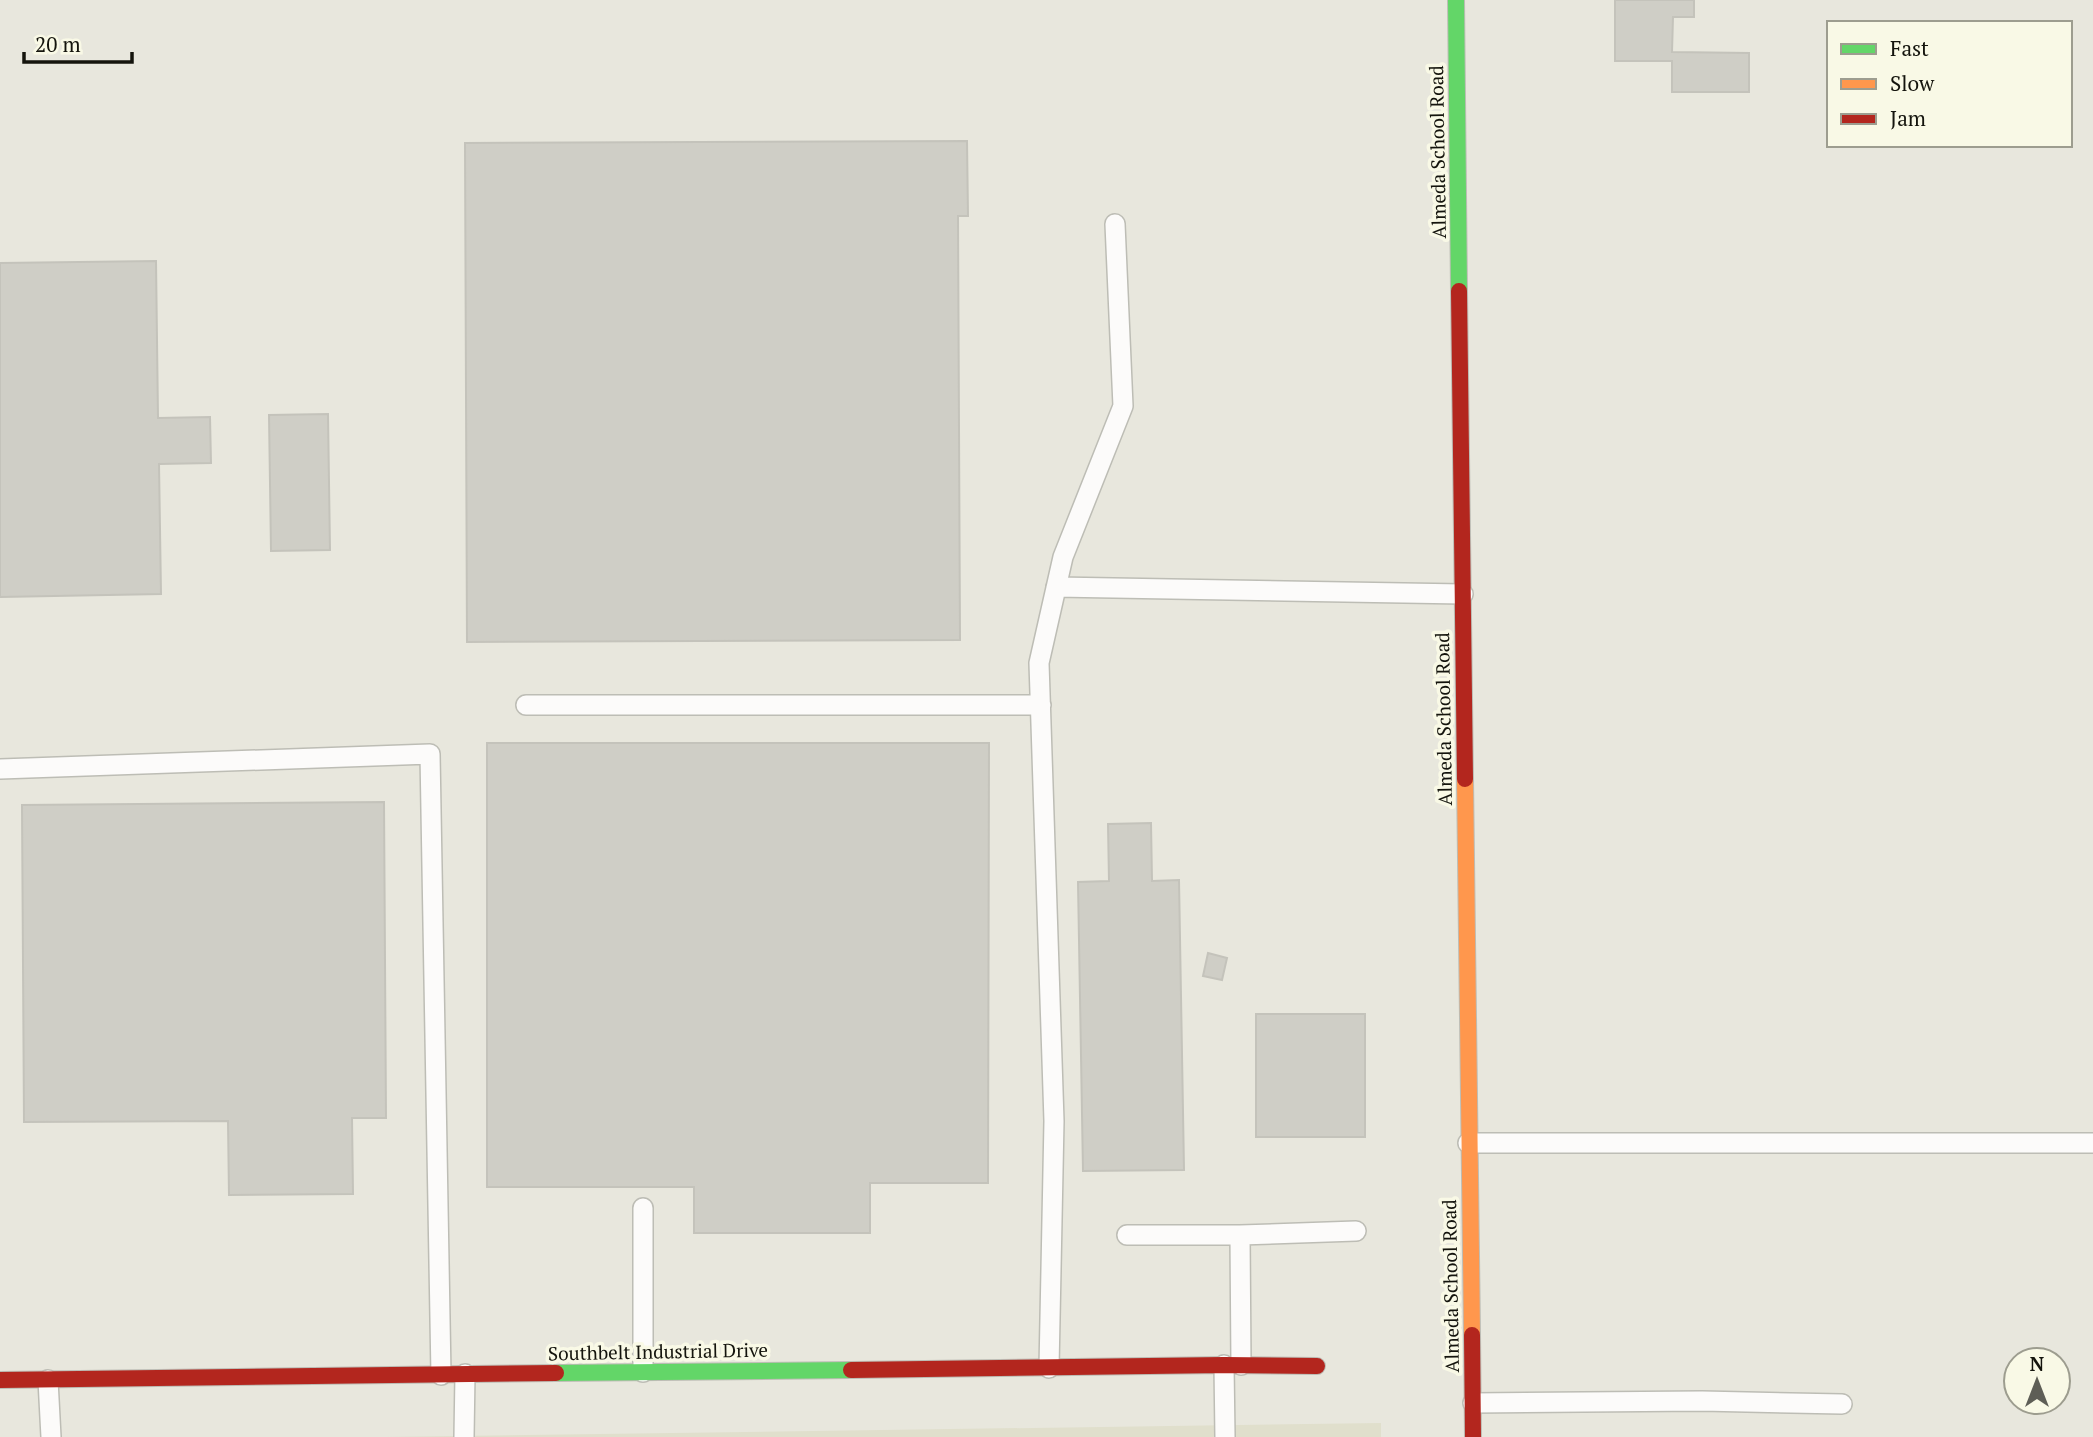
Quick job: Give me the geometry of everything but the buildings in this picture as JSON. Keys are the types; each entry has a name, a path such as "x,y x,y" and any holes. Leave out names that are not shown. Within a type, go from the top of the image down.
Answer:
{"street":[{"name":"Almeda School Road","path":"1456,0 1473,1437"},
{"name":"Southbelt Industrial Drive","path":"0,1380 1317,1366"}],"lane":[{"path":"1049,1368 1054,1121 1039,663 1063,557 1123,406 1115,224"},
{"path":"1056,587 1463,594"},
{"path":"526,705 1041,705"},
{"path":"0,769 429,754 440,1375"},
{"path":"1468,1143 2093,1143"},
{"path":"643,1208 643,1373"},
{"path":"1127,1235 1356,1231"},
{"path":"1225,1437 1233,1365 1240,1235"},
{"path":"464,1437 465,1374"},
{"path":"48,1380 51,1437"},
{"path":"1473,1403 1702,1401 1842,1404"}],"shaded area":[{"path":"1381,1423 1381,1437 386,1437"}],"traffic: fast":[{"path":"1456,0 1459,291"},
{"path":"556,1373 851,1370"}],"traffic: slow":[{"path":"1465,779 1472,1335"}],"traffic: jam":[{"path":"1459,291 1465,779"},
{"path":"1472,1335 1473,1437"},
{"path":"851,1370 1317,1366"},
{"path":"0,1380 556,1373"}]}
